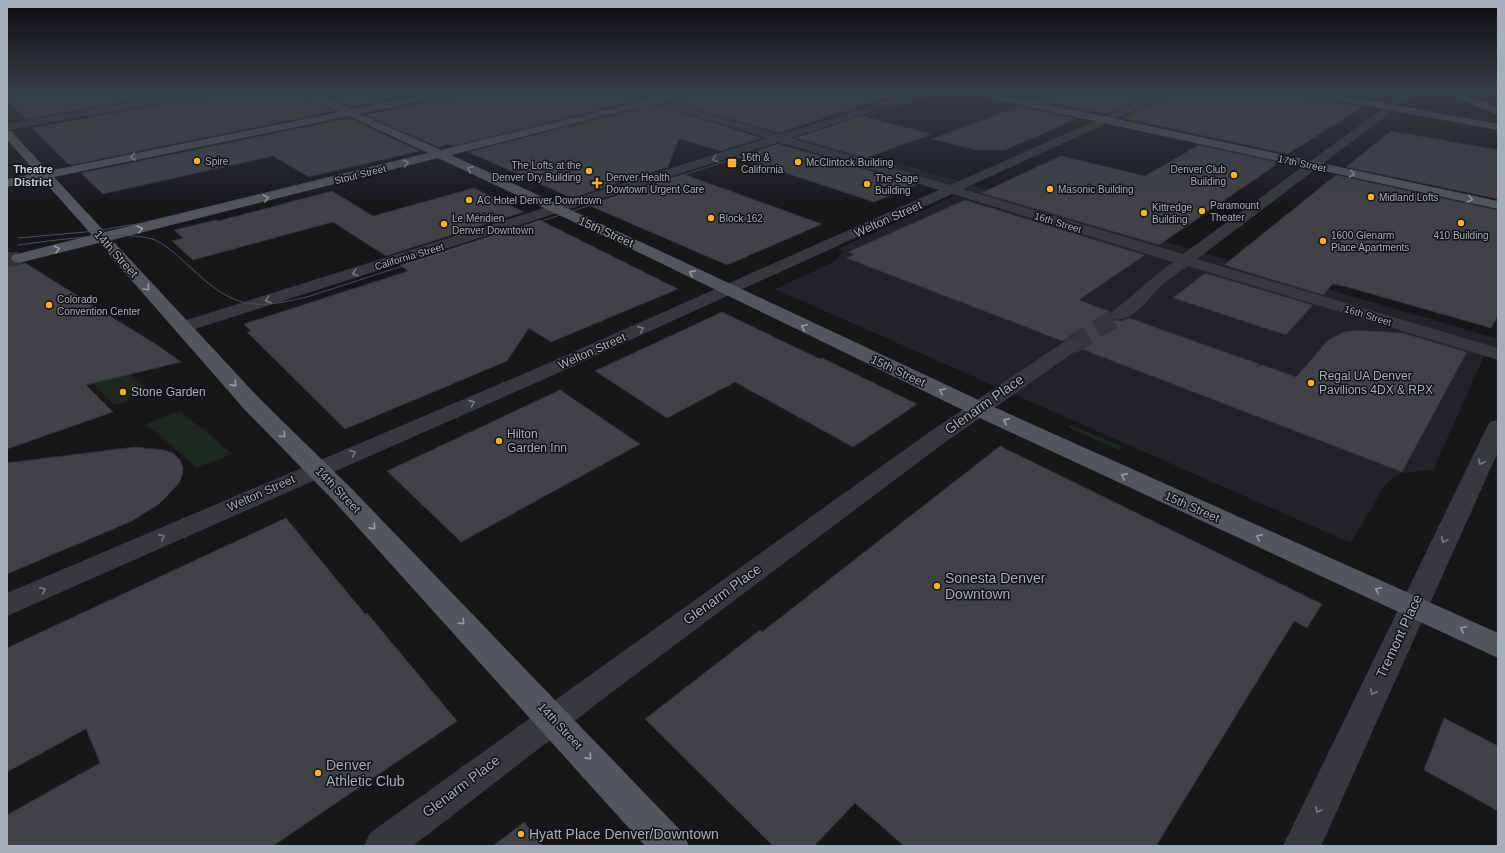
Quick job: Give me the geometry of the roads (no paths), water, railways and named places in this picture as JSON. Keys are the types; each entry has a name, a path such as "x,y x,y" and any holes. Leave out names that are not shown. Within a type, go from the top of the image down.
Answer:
{"main road":[{"path":"7,182 267,130"},
{"name":"15th Street","path":"385,130 650,252 977,408 1498,646"},
{"name":"Stout Street","path":"20,258 541,130"},
{"name":"17th Street","path":"1148,130 1498,205"},
{"name":"14th Street","path":"7,133 255,408 317,469 527,690 552,720 670,846"}],"street":[{"name":"16th Street","path":"760,130 1190,257 1498,344"},
{"name":"California Street","path":"183,327 807,130"},
{"name":"Welton Street","path":"7,605 317,469 535,376 1087,130"},
{"path":"1112,312 1146,294 1156,282 1362,130"},
{"name":"16th Street","path":"1190,257 1498,354"},
{"name":"Glenarm Place","path":"382,846 977,408 1069,346"},
{"name":"Tremont Place","path":"1302,846 1498,427"}],"tunnel":[{"path":"7,261 19,258"},
{"path":"1072,345 1119,315"}],"tram line":[{"path":"18,238 96,231 142,223 525,130"},
{"path":"18,245 88,237 143,237 155,240 165,246 206,281 232,298 245,303 273,304 310,296 823,130"}],"place":[{"name":"Spire","path":"197,161"},
{"name":"McClintock Building","path":"798,162"},
{"name":"16th & California","path":"732,163"},
{"name":"The Lofts at the Denver Dry Building","path":"589,171"},
{"name":"Denver Club Building","path":"1234,175"},
{"name":"Denver Health Dowtown Urgent Care","path":"597,183"},
{"name":"The Sage Building","path":"867,184"},
{"name":"Masonic Building","path":"1050,189"},
{"name":"Midland Lofts","path":"1371,197"},
{"name":"AC Hotel Denver Downtown","path":"469,200"},
{"name":"Paramount Theater","path":"1202,211"},
{"name":"Kittredge Building","path":"1144,213"},
{"name":"Block 162","path":"711,218"},
{"name":"410 Building","path":"1461,223"},
{"name":"Le Méridien Denver Downtown","path":"444,224"},
{"name":"1600 Glenarm Place Apartments","path":"1323,241"},
{"name":"Colorado Convention Center","path":"49,305"},
{"name":"Regal UA Denver Pavilions 4DX & RPX","path":"1311,383"},
{"name":"Stone Garden","path":"123,392"},
{"name":"Hilton Garden Inn","path":"499,441"},
{"name":"Sonesta Denver Downtown","path":"937,586"},
{"name":"Denver Athletic Club","path":"318,773"},
{"name":"Hyatt Place Denver/Downtown","path":"521,834"}],"district":[{"name":"Theatre District","path":"33,175"}]}
